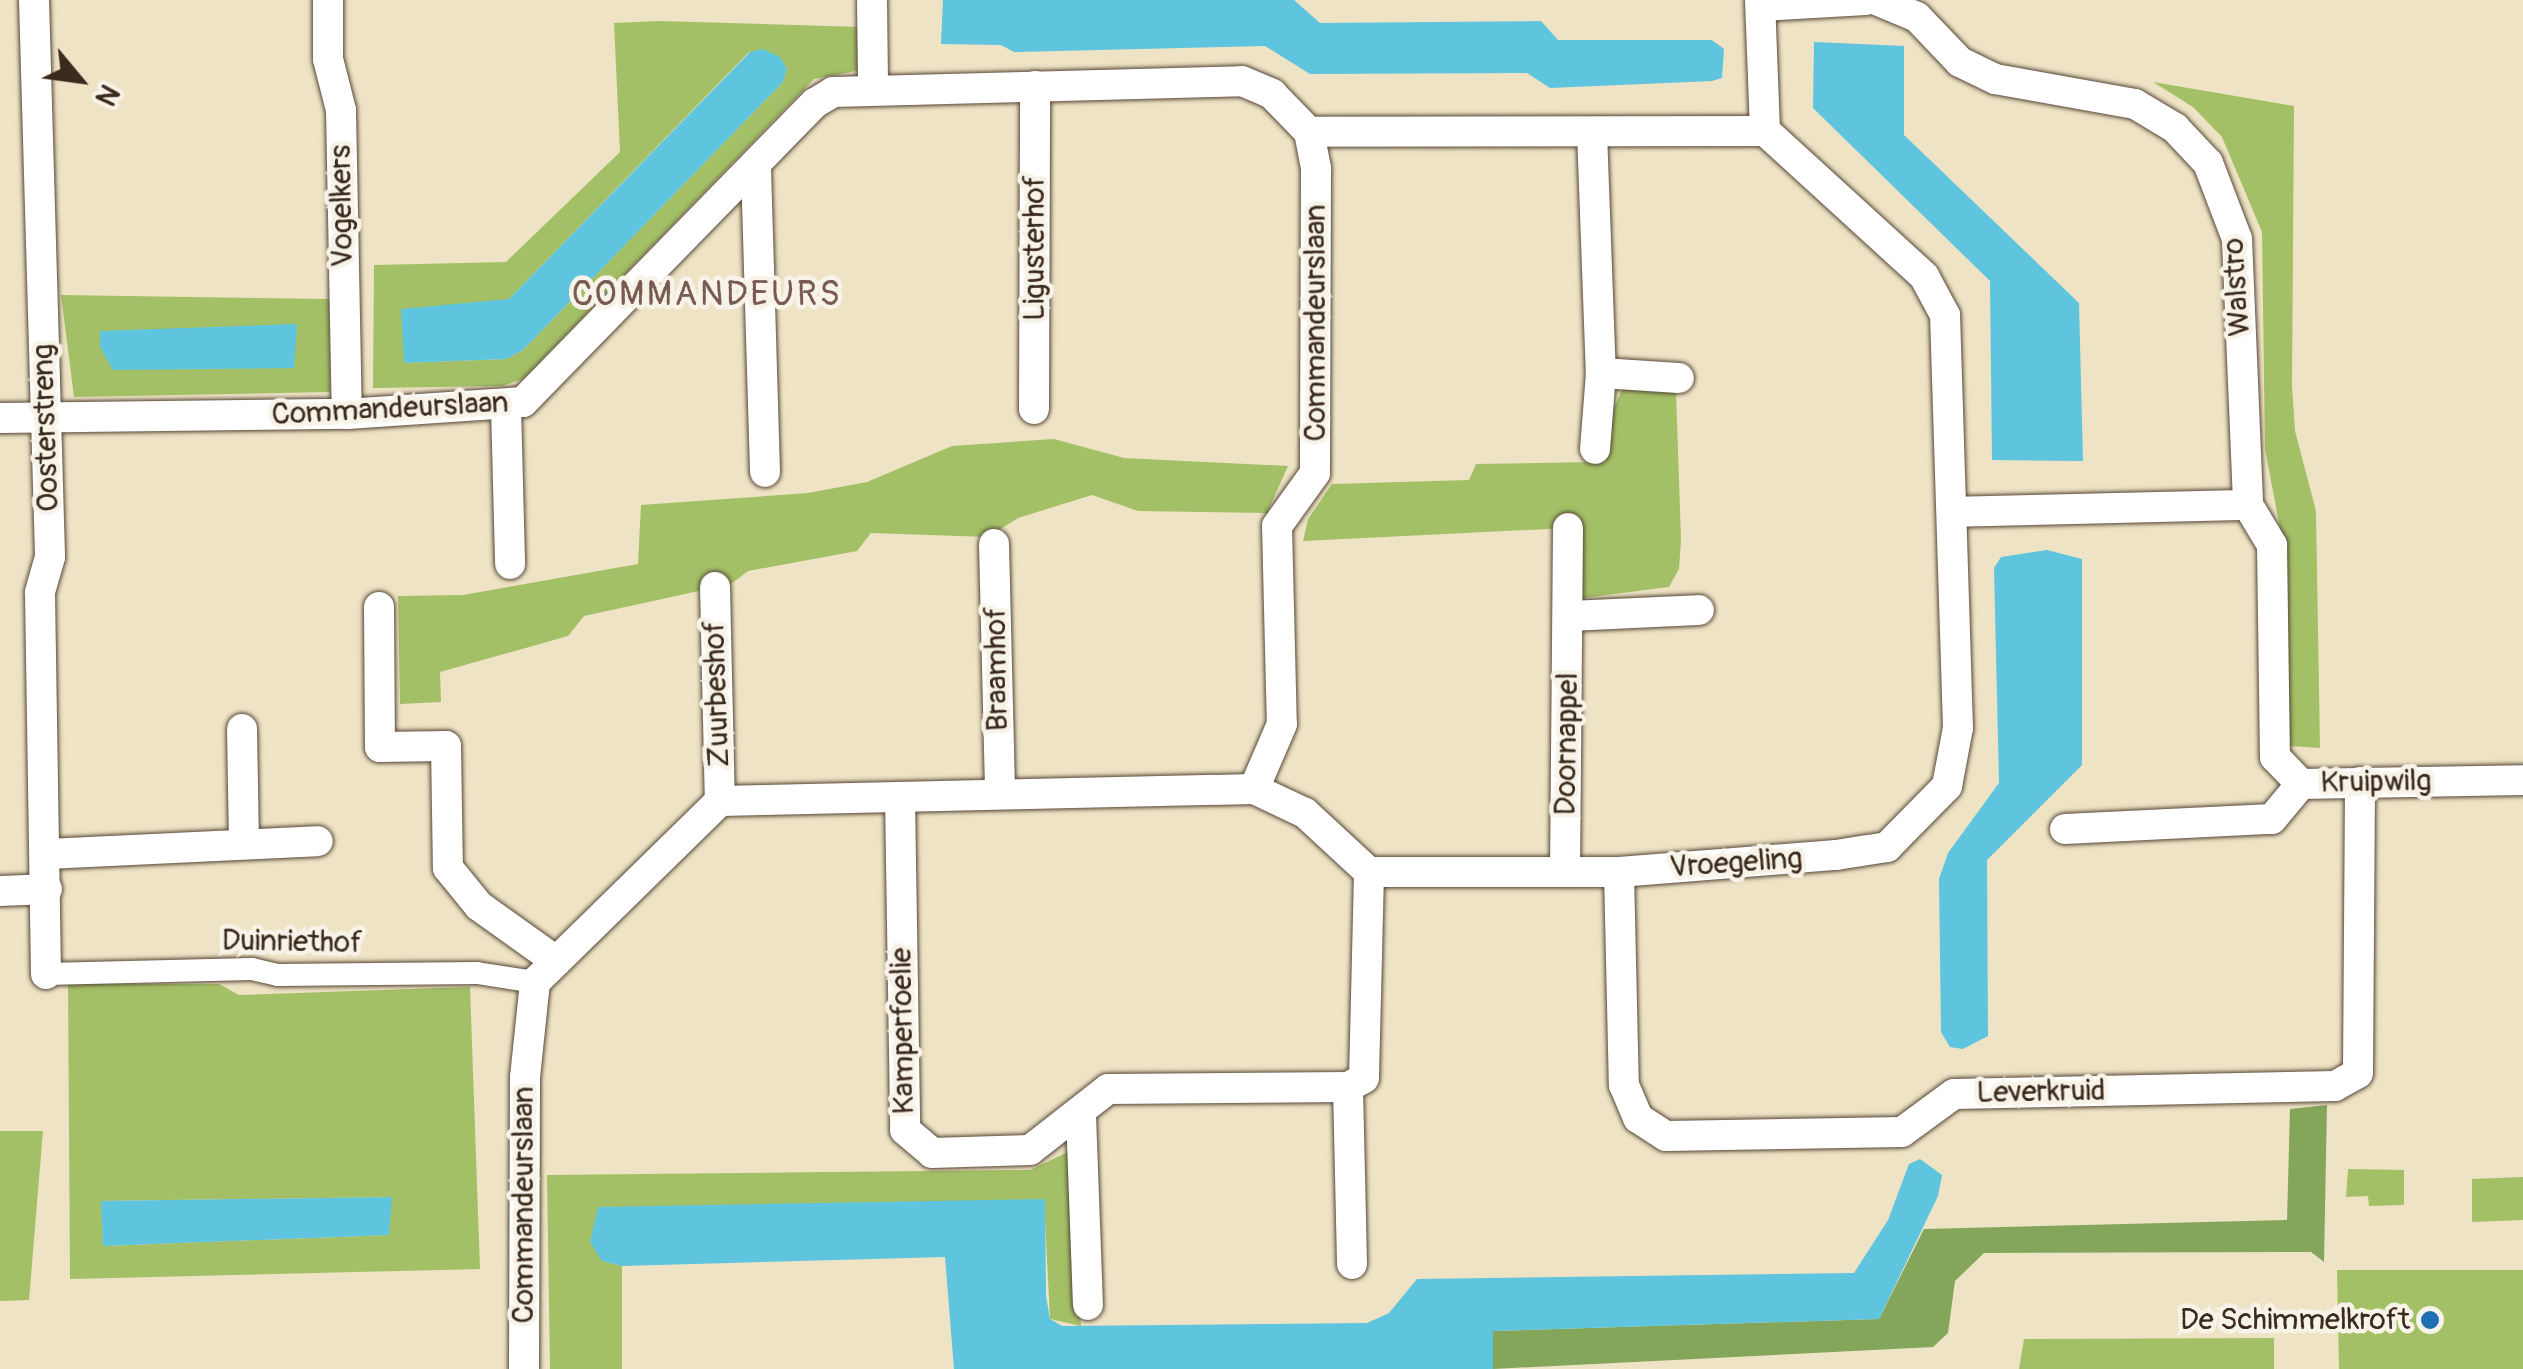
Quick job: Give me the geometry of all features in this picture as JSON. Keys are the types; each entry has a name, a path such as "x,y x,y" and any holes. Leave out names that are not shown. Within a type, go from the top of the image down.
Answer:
{"street":[{"name":"Oosterstreng","path":"34,0 50,557 40,593 46,974"},
{"name":"Vogelkers","path":"328,0 328,60 340,110 347,414"},
{"path":"872,0 873,87"},
{"path":"1309,132 1765,132 1760,3 1866,0"},
{"name":"Walstro","path":"1876,0 1917,17 1960,62 1995,78 2136,104 2175,128 2208,163 2237,240 2248,506 2272,545 2275,757 2301,784"},
{"name":"Commandeurslaan","path":"0,418 506,408 523,402 560,367 815,103 833,92 873,87 1242,81 1272,94 1309,132 1316,169 1314,473 1277,526 1282,724 1254,789"},
{"name":"Ligusterhof","path":"1034,409 1035,86"},
{"path":"1592,132 1601,373 1595,449"},
{"name":"Vroegeling","path":"1369,872 1618,872 1886,847 1947,786 1958,728 1940,296 1765,132"},
{"path":"756,168 766,472"},
{"path":"1601,373 1679,378"},
{"path":"506,408 510,564"},
{"path":"1952,512 2248,506"},
{"name":"Doornappel","path":"1565,872 1568,528"},
{"name":"Braamhof","path":"994,544 1000,793"},
{"name":"Zuurbeshof","path":"714,587 720,802"},
{"path":"379,607 380,747 446,746 448,868 478,906 546,971 720,802 1254,789 1305,812 1369,872 1370,1055 1364,1078 1348,1086 1352,1264"},
{"path":"1568,616 1698,610"},
{"path":"242,729 244,842"},
{"name":"Kruipwilg","path":"2065,829 2272,819 2301,784 2523,780"},
{"name":"Leverkruid","path":"1618,872 1624,1085 1638,1118 1666,1136 1902,1132 1954,1094 2335,1086 2358,1072 2360,782"},
{"name":"Kamperfoelie","path":"900,797 905,1130 932,1153 1030,1150 1081,1115 1108,1089 1348,1086"},
{"path":"46,854 222,850 244,842 318,842"},
{"path":"0,891 47,889"},
{"name":"Duinriethof","path":"46,974 252,969 277,975 546,971"},
{"name":"Commandeurslaan","path":"524,1369 525,1077 546,971"},
{"path":"1081,1115 1088,1305"}],"green space":[{"path":"614,23 860,27 861,70 814,79 523,379 502,386 373,388 374,265 506,262 620,152","holes":["749,52 787,69 783,82 523,350 506,359 404,363 509,299"]},
{"path":"2153,82 2294,106 2292,386 2295,431 2316,511 2320,748 2289,746 2283,544 2265,449 2262,232 2222,137 2193,107"},
{"path":"61,295 329,299 330,392 74,397"},
{"path":"1623,387 1676,392 1681,540 1679,569 1669,587 1583,598 1568,528 1303,541 1308,519 1332,484 1469,480 1476,464 1591,462"},
{"path":"1054,439 1124,458 1288,466 1267,513 1138,511 1092,495 1018,518 988,537 871,533 857,551 748,571 731,584 584,616 568,636 440,672 441,702 400,704 398,596 463,595 638,564 641,505 808,493 867,482 952,446"},
{"path":"68,984 219,984 239,995 470,987 480,1269 70,1279","holes":["391,1197 389,1235 103,1246 102,1201"]},
{"path":"2327,1105 2324,1262 2311,1252 1984,1253 1955,1281 1948,1333 1933,1347 1493,1369 1492,1331 1879,1319 1924,1229 2287,1220 2290,1109"},
{"path":"0,1131 43,1131 29,1300 0,1301"},
{"path":"1070,1151 1081,1326 1050,1319 1044,1199 602,1261 622,1266 622,1369 550,1369 547,1175 1030,1170"},
{"path":"2348,1169 2404,1170 2404,1205 2369,1206 2368,1196 2346,1197"},
{"path":"2523,1177 2523,1220 2472,1222 2472,1179"},
{"name":"De Schimmelkroft","path":"2337,1270 2523,1270 2523,1369 2339,1369"},
{"path":"2274,1338 2274,1369 2019,1369 2024,1339"}],"water":[{"path":"943,0 1294,0 1320,23 1541,21 1558,40 1712,40 1724,49 1722,78 1550,88 1527,73 1310,74 1265,46 1014,52 1001,45 941,44"},
{"path":"1814,42 1904,46 1904,135 2079,303 2083,461 1992,460 1990,281 1813,108"},
{"path":"763,49 780,57 787,69 783,82 523,350 506,359 404,363 401,309 509,299 750,52"},
{"path":"297,324 294,368 113,370 100,347 100,331"},
{"path":"2047,550 2082,559 2082,765 1987,860 1988,1036 1963,1049 1950,1047 1941,1032 1939,879 1948,853 1999,783 1994,568 2001,557"},
{"path":"1920,1159 1942,1175 1938,1196 1879,1319 1493,1331 1493,1369 954,1369 945,1257 622,1266 602,1261 590,1242 598,1207 1045,1199 1046,1296 1050,1319 1062,1326 1367,1323 1389,1313 1417,1279 1854,1273 1888,1220 1909,1164"},
{"path":"392,1197 389,1235 103,1246 101,1201"}],"place":[{"name":"De Schimmelkroft","path":"2430,1320"}],"district":[{"name":"COMMANDEURS","path":"707,294"}]}
